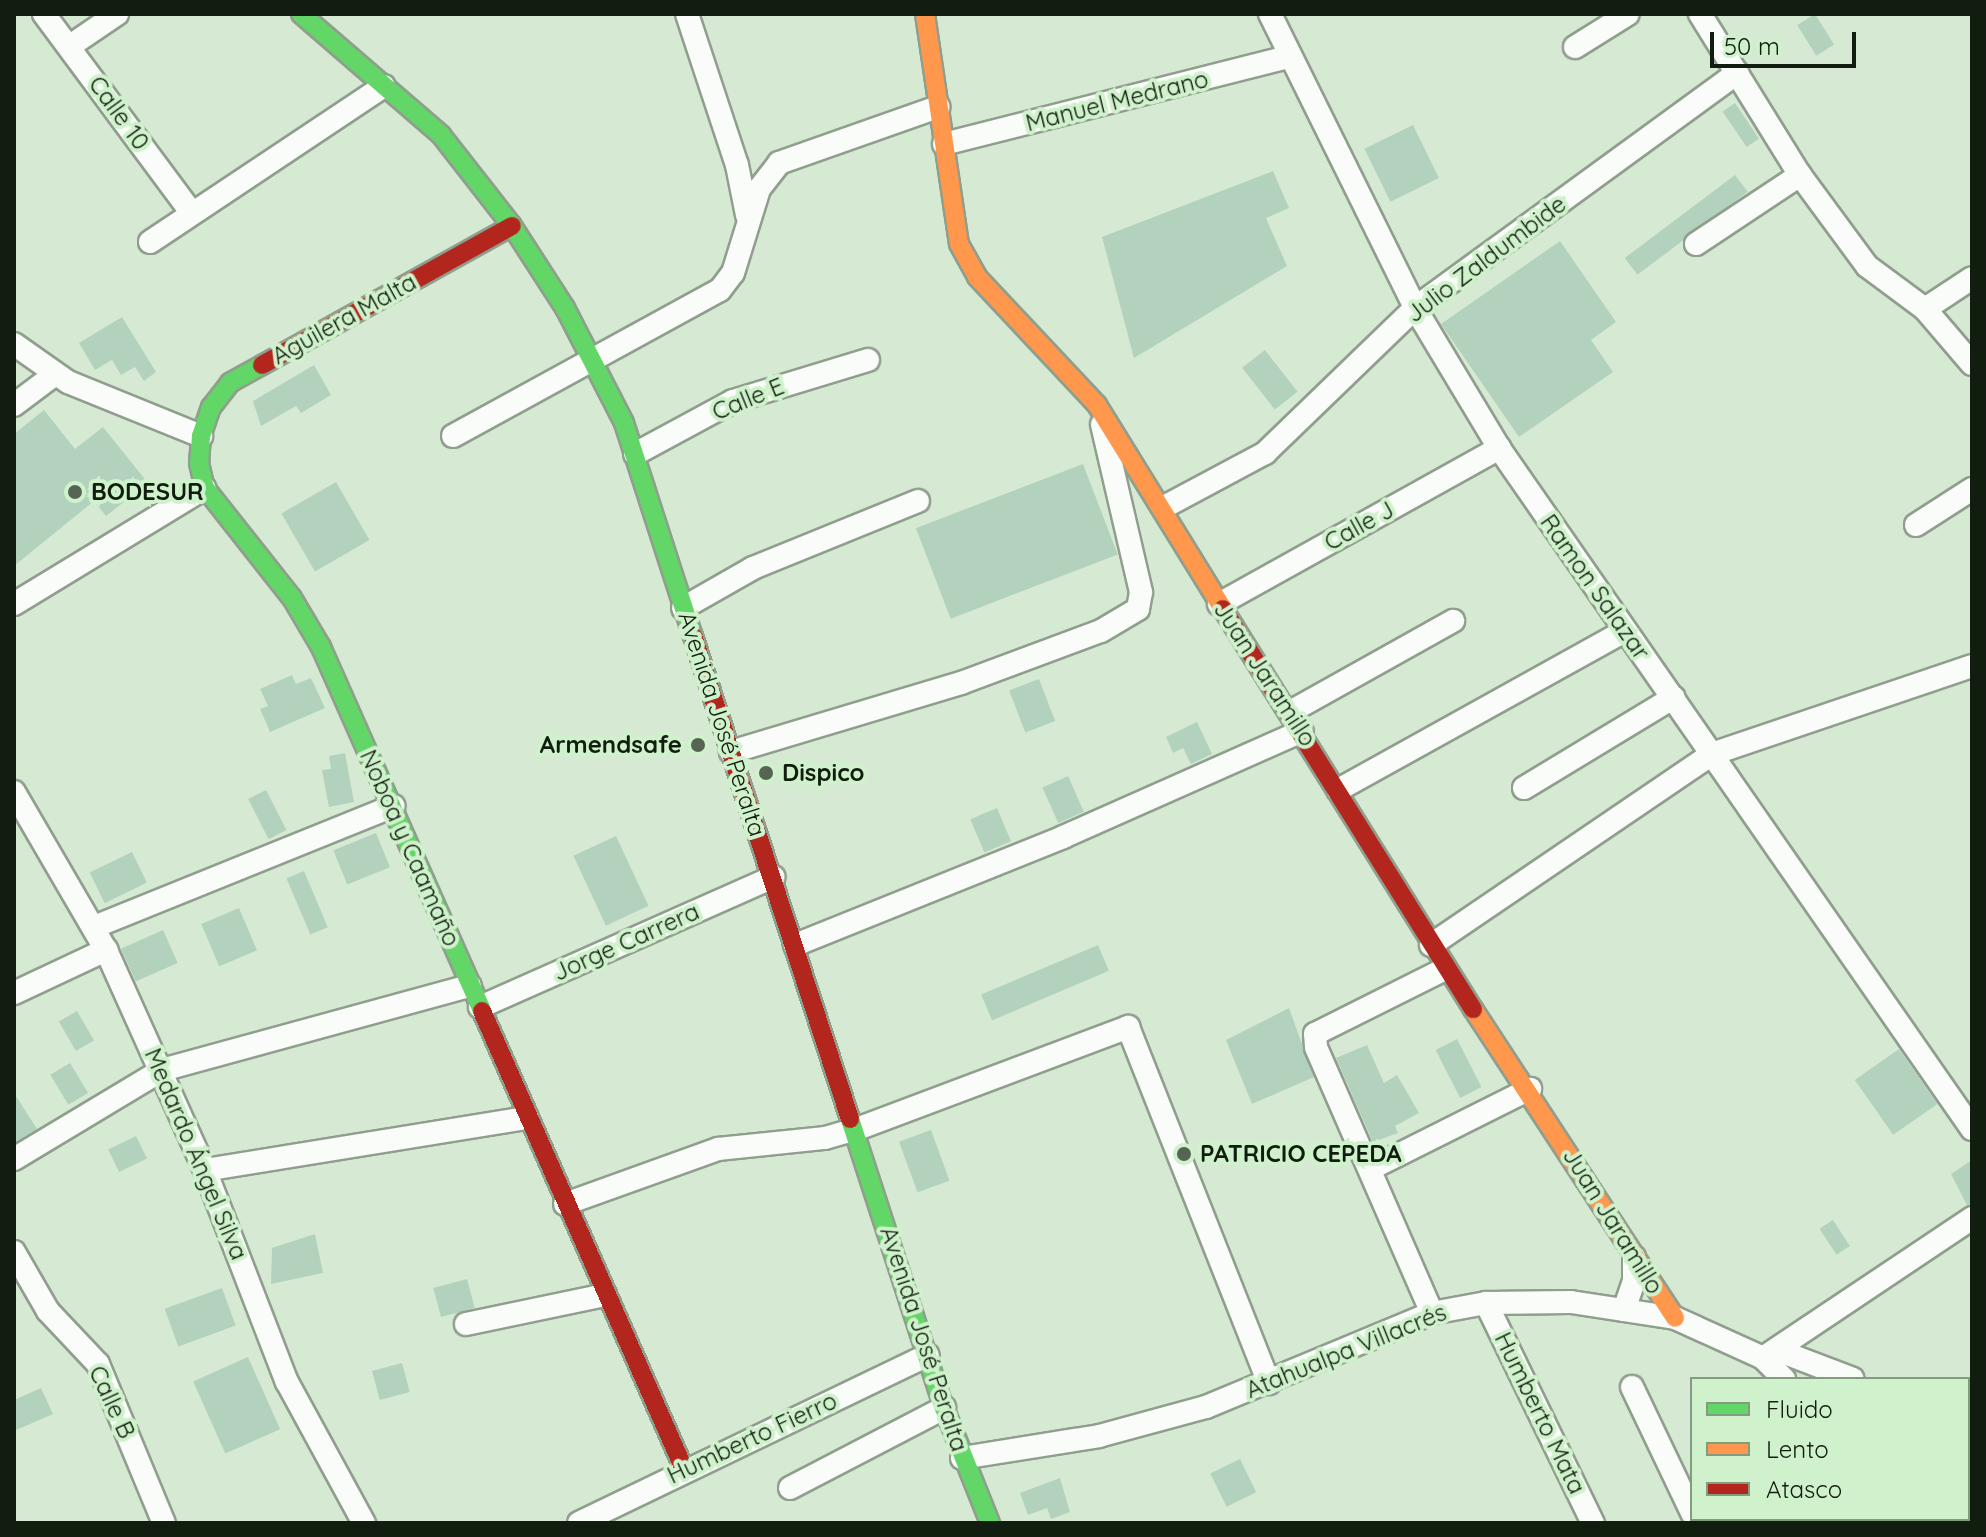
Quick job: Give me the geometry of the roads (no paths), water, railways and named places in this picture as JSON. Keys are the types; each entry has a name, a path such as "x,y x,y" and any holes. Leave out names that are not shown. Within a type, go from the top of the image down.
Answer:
{"main road":[{"name":"Avenida José Peralta","path":"301,14 431,124 512,226 593,361 635,454 683,608 857,1129 944,1408 990,1523"},
{"name":"Juan Jaramillo","path":"925,14 959,244 977,277 1097,405 1164,507 1219,604 1302,731 1445,969 1530,1089 1675,1318"},
{"name":"Aguilera Malta","path":"201,436 211,407 230,383 512,226"},
{"path":"201,436 205,488"},
{"name":"Noboa y Caamaño","path":"205,488 292,598 321,647 684,1469"}],"street":[{"name":"Calle 10","path":"44,14 192,213"},
{"path":"70,46 117,14"},
{"path":"687,14 737,165 747,215"},
{"name":"Ramon Salazar","path":"1270,14 1415,308 1499,448 1972,1129"},
{"path":"1575,47 1628,14"},
{"path":"1700,14 1800,175 1867,266 1925,309 1972,364"},
{"name":"Manuel Medrano","path":"944,144 1289,57"},
{"name":"Julio Zaldumbide","path":"1164,507 1265,453 1415,308 1737,73"},
{"path":"150,242 384,86"},
{"path":"453,436 720,290 733,273 747,215 779,163 938,107"},
{"path":"1696,244 1800,175"},
{"path":"1925,309 1972,278"},
{"path":"14,344 54,375 201,436"},
{"name":"Calle E","path":"635,454 733,401 868,360"},
{"path":"14,405 54,375"},
{"path":"731,752 961,683 1101,631 1138,609 1141,592 1097,405"},
{"name":"Calle J","path":"1219,604 1499,448"},
{"path":"14,604 205,488"},
{"path":"1916,525 1972,489"},
{"path":"683,608 753,568 918,501"},
{"path":"1290,712 1453,621"},
{"path":"1338,790 1625,631"},
{"path":"1431,945 1712,754 1972,666"},
{"path":"1524,788 1674,697"},
{"path":"795,945 1063,837 1302,731"},
{"name":"Medardo Ángel Silva","path":"14,792 106,950 205,1170 287,1382 364,1523"},
{"path":"94,927 393,806"},
{"name":"Jorge Carrera","path":"480,1007 773,877"},
{"path":"14,993 106,950"},
{"path":"1432,1313 1372,1168 1316,1047 1315,1034 1445,969"},
{"path":"14,1159 162,1070 470,986"},
{"path":"565,1204 718,1149 825,1138 857,1129 1128,1027 1269,1383"},
{"path":"1372,1168 1530,1089"},
{"path":"205,1170 527,1118"},
{"path":"1783,1377 1770,1354 1972,1218"},
{"name":"Calle B","path":"14,1252 48,1311 98,1364 164,1523"},
{"path":"1624,1310 1634,1281 1634,1257"},
{"path":"466,1324 605,1295"},
{"name":"Atahualpa Villacrés","path":"962,1458 1099,1436 1269,1383 1432,1313 1486,1303 1571,1302 1675,1318 1770,1354 1846,1377"},
{"name":"Humberto Mata","path":"1486,1303 1593,1523"},
{"name":"Humberto Fierro","path":"579,1523 684,1469 928,1355"},
{"path":"1632,1387 1690,1509"},
{"path":"790,1488 944,1408"}],"place":[{"name":"BODESUR","path":"75,492"},
{"name":"Armendsafe","path":"698,745"},
{"name":"Dispico","path":"766,773"},
{"name":"PATRICIO CEPEDA","path":"1184,1154"}]}
